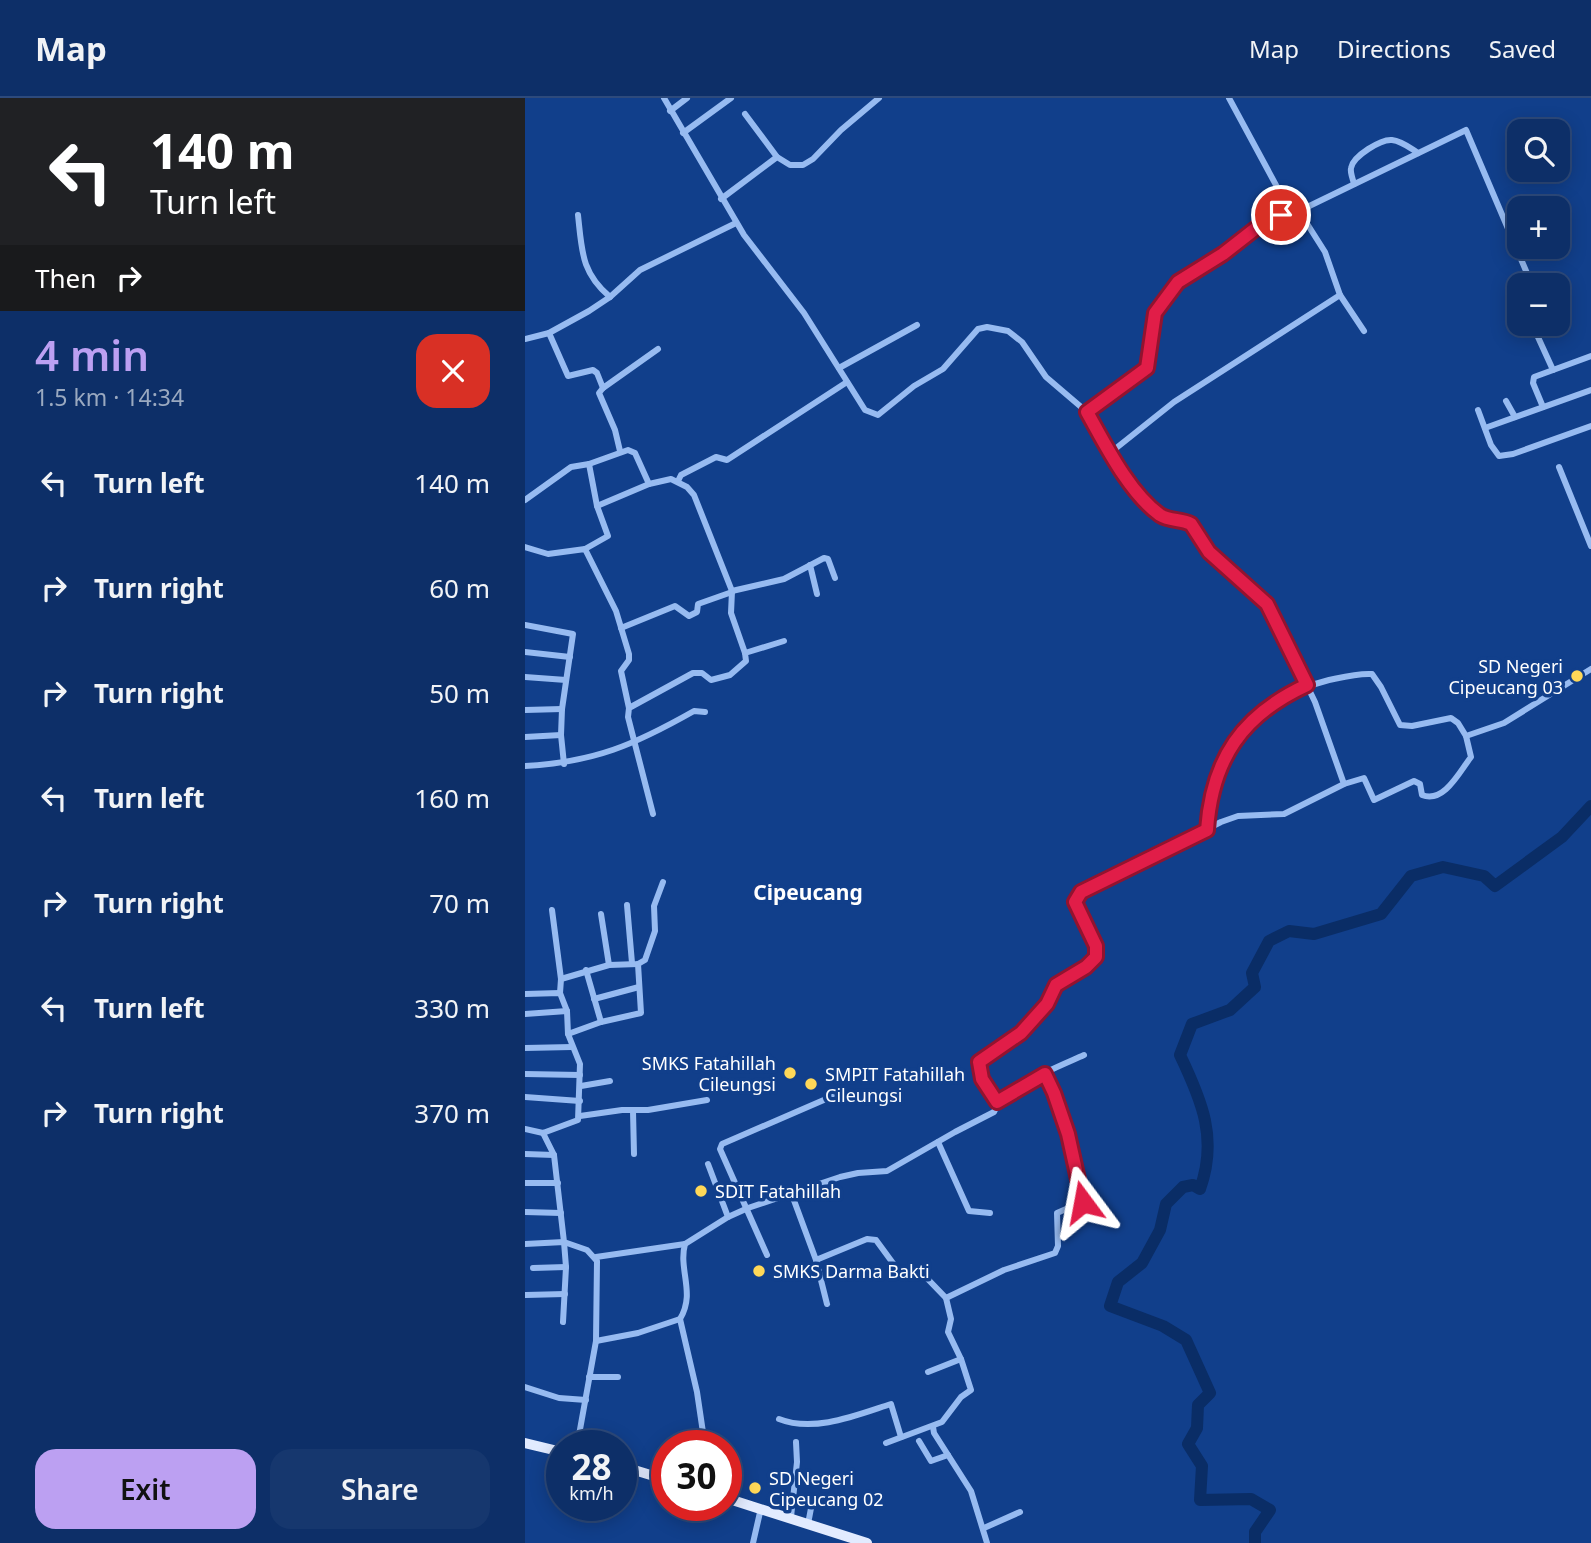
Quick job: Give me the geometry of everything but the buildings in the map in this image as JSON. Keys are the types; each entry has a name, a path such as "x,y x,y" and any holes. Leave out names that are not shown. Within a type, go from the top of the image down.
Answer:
{"main road":[{"path":"525,1443 546,1448"},
{"path":"742,1503 867,1543"}],"street":[{"path":"664,98 736,223 804,313 860,406 869,413 878,415 914,386 943,369 974,332 982,327 1007,331 1018,338 1046,377 1087,412 1110,453 1153,508 1165,517 1191,524 1213,555 1263,599 1307,685 1344,784"},
{"path":"670,111 687,98"},
{"path":"683,133 731,98"},
{"path":"745,114 777,157 790,165 808,162 879,98"},
{"path":"1233,99 1290,211"},
{"path":"1087,412 1147,368 1155,313 1178,282 1223,254 1255,229 1290,211 1299,211 1466,130 1527,273"},
{"path":"1354,184 1350,170 1353,161 1377,145 1390,140 1406,145 1417,153"},
{"path":"721,199 777,157"},
{"path":"1299,211 1325,252 1340,295 1364,331"},
{"path":"577,215 582,255 587,270 610,297"},
{"path":"525,339 549,333 610,297 640,270 736,223"},
{"path":"1110,453 1174,402 1340,295"},
{"path":"839,368 917,325"},
{"path":"549,333 568,376 593,370 603,388"},
{"path":"1537,336 1553,370"},
{"path":"620,451 615,430 599,393 658,349"},
{"path":"1543,407 1533,379 1591,356"},
{"path":"678,481 681,475 716,457 727,460 847,382"},
{"path":"1485,428 1591,390"},
{"path":"1506,401 1514,417"},
{"path":"1478,410 1495,451 1502,456 1591,426"},
{"path":"525,500 571,467 589,464 620,451 635,453 649,484"},
{"path":"525,547 548,554 585,549 608,537 597,506 589,464"},
{"path":"1559,467 1591,546"},
{"path":"597,506 666,479 678,481 687,487 699,506 732,592 731,613 745,653 746,660 730,675 711,680 702,673 693,673 629,708"},
{"path":"585,549 616,611 621,628 629,660 621,671 629,708 628,717 653,814"},
{"path":"621,628 675,606 689,616 697,612 698,604 784,579 827,558 835,578"},
{"path":"810,565 817,594"},
{"path":"525,625 571,632 562,709 564,764"},
{"path":"745,653 784,641"},
{"path":"525,652 570,657"},
{"path":"1466,736 1504,723 1591,668"},
{"path":"525,1244 563,1242 587,1250 596,1257 685,1244 728,1217 748,1208 858,1172 887,1171 995,1112 997,1102 982,1079 979,1062 1021,1033 1047,1004 1056,985 1086,967 1096,957 1096,946 1077,908 1077,897 1090,886 1238,816 1283,814 1344,784 1364,778 1374,800 1400,786 1417,781 1422,795 1433,797 1451,785 1471,757 1466,736 1458,723 1451,718 1412,726 1400,725 1372,674 1307,685 1265,709 1240,734 1210,792 1207,830"},
{"path":"525,677 566,680"},
{"path":"525,710 562,709"},
{"path":"525,766 564,764 635,744 694,711 705,712"},
{"path":"525,737 561,735"},
{"path":"561,979 586,970 635,963 647,958 653,937 654,906 663,882"},
{"path":"568,1034 601,1022 641,1013 627,905"},
{"path":"552,910 568,1034 580,1064 580,1116"},
{"path":"601,914 609,965"},
{"path":"586,970 601,1022"},
{"path":"594,999 639,987"},
{"path":"525,994 561,993"},
{"path":"525,1014 567,1012"},
{"path":"525,1048 572,1047"},
{"path":"997,1102 1084,1055"},
{"path":"525,1074 580,1075"},
{"path":"946,1298 1004,1270 1053,1254 1058,1246 1057,1213 1083,1202 1068,1134 1045,1074"},
{"path":"581,1086 610,1081"},
{"path":"767,1255 720,1149 722,1144 833,1096"},
{"path":"525,1097 580,1101"},
{"path":"525,1129 543,1133 573,1124 580,1116 706,1100"},
{"path":"633,1111 634,1154"},
{"path":"543,1133 554,1155 558,1183 566,1266 563,1322"},
{"path":"938,1142 969,1211 990,1213"},
{"path":"525,1154 554,1155"},
{"path":"708,1164 728,1217"},
{"path":"525,1183 558,1183"},
{"path":"792,1195 827,1304"},
{"path":"525,1212 561,1213"},
{"path":"815,1260 867,1239 876,1240 898,1270 919,1269 946,1298 951,1319 948,1332 961,1359 971,1391 961,1397 944,1420 933,1427 885,1443"},
{"path":"685,1244 689,1295 680,1319 703,1430"},
{"path":"580,1430 596,1340 596,1257"},
{"path":"533,1268 566,1266"},
{"path":"526,1295 565,1294"},
{"path":"596,1340 630,1335 680,1319"},
{"path":"928,1372 961,1359"},
{"path":"589,1377 618,1377"},
{"path":"525,1387 559,1398 586,1400"},
{"path":"779,1419 801,1425 854,1416 891,1404 901,1437"},
{"path":"933,1427 971,1491 987,1543"},
{"path":"919,1441 929,1461 948,1455"},
{"path":"791,1517 797,1462 796,1442"},
{"path":"808,1524 812,1503"},
{"path":"754,1543 761,1508"},
{"path":"984,1528 1020,1512"}],"waterway":[{"path":"1255,1543 1255,1532 1270,1510 1251,1499 1200,1500 1202,1466 1188,1444 1197,1428 1198,1405 1210,1393 1186,1340 1163,1326 1110,1306 1118,1282 1142,1263 1160,1230 1166,1204 1183,1187 1193,1185 1200,1189 1208,1153 1205,1121 1195,1088 1180,1055 1192,1024 1230,1010 1255,987 1252,973 1269,941 1289,931 1314,934 1381,914 1411,876 1443,867 1484,876 1495,886 1562,837 1591,806"}],"place":[{"name":"SD Negeri Cipeucang 03","path":"1577,676"},
{"name":"SMKS Fatahillah Cileungsi","path":"790,1073"},
{"name":"SMPIT Fatahillah Cileungsi","path":"811,1084"},
{"name":"SDIT Fatahillah","path":"701,1191"},
{"name":"SMKS Darma Bakti","path":"759,1271"},
{"name":"SD Negeri Cipeucang 02","path":"755,1488"}],"district":[{"name":"Cipeucang","path":"808,892"}],"route":[{"path":"1083,1202 1068,1134 1045,1074 997,1102 982,1079 979,1062 1021,1033 1047,1004 1056,985 1093,962 1098,953 1096,946 1075,902 1081,892 1207,830 1210,792 1223,760 1240,734 1265,709 1307,685 1263,599 1213,555 1195,527 1188,522 1159,514 1144,499 1110,453 1087,412 1147,368 1155,313 1178,282 1223,254 1255,229 1281,215"}]}
